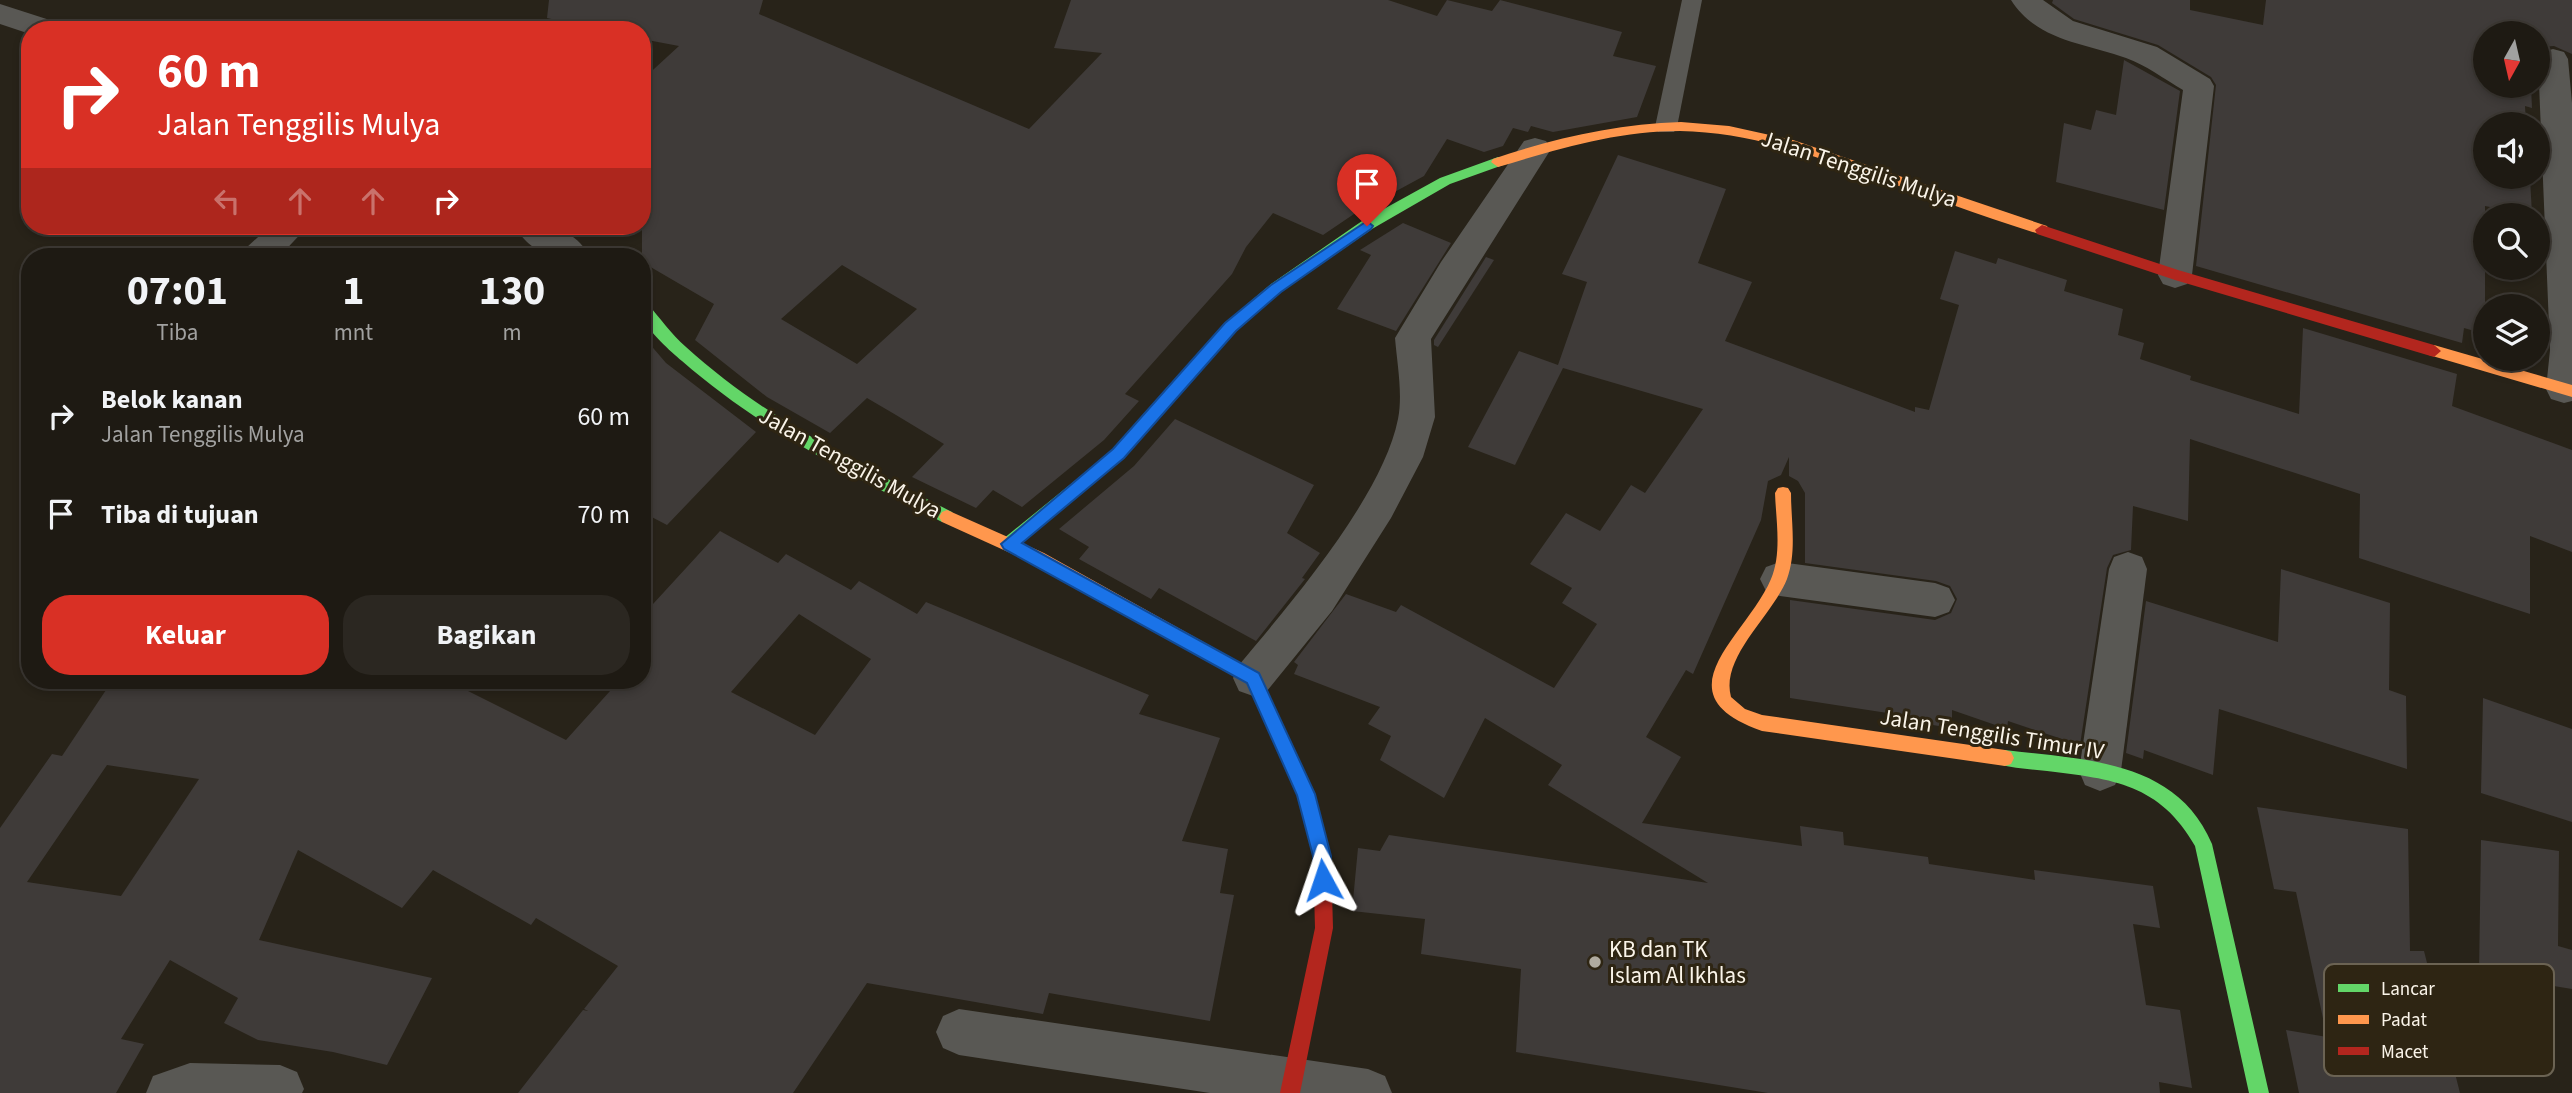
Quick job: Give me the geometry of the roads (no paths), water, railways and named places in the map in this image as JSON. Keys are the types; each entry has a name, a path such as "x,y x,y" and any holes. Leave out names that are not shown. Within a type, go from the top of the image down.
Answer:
{"street":[{"path":"2026,0 2041,18 2140,52 2199,86 2175,275"},
{"path":"0,14 21,21"},
{"path":"2553,59 2560,149 2568,390"},
{"name":"Jalan Tenggilis Mulya","path":"1009,544 1119,453 1230,327 1276,288 1367,226 1445,181 1535,149 1615,133 1666,127 1707,128 1781,140 2175,275 2568,390"},
{"path":"1291,1087 1324,928 1322,856 1306,794 1253,678 1318,599 1378,507 1404,457 1417,417 1413,338 1453,271 1535,149"},
{"path":"268,248 281,235"},
{"path":"544,235 561,248"},
{"name":"Jalan Tenggilis Mulya","path":"651,320 680,351 753,409 831,457 953,520 1009,544 1253,678"},
{"path":"1783,493 1780,579 1935,600"},
{"path":"2100,771 2129,569"},
{"name":"Jalan Tenggilis Timur IV","path":"1780,579 1721,672 1720,693 1726,704 1741,718 2100,771 2147,786 2173,800 2188,814 2203,844 2259,1093"},
{"path":"958,1032 1291,1087 1368,1093"},
{"path":"170,1093 190,1087 280,1089"}],"lane":[{"path":"1666,127 1692,0"}],"place":[{"name":"KB dan TK Islam Al Ikhlas","path":"1595,962"}]}
